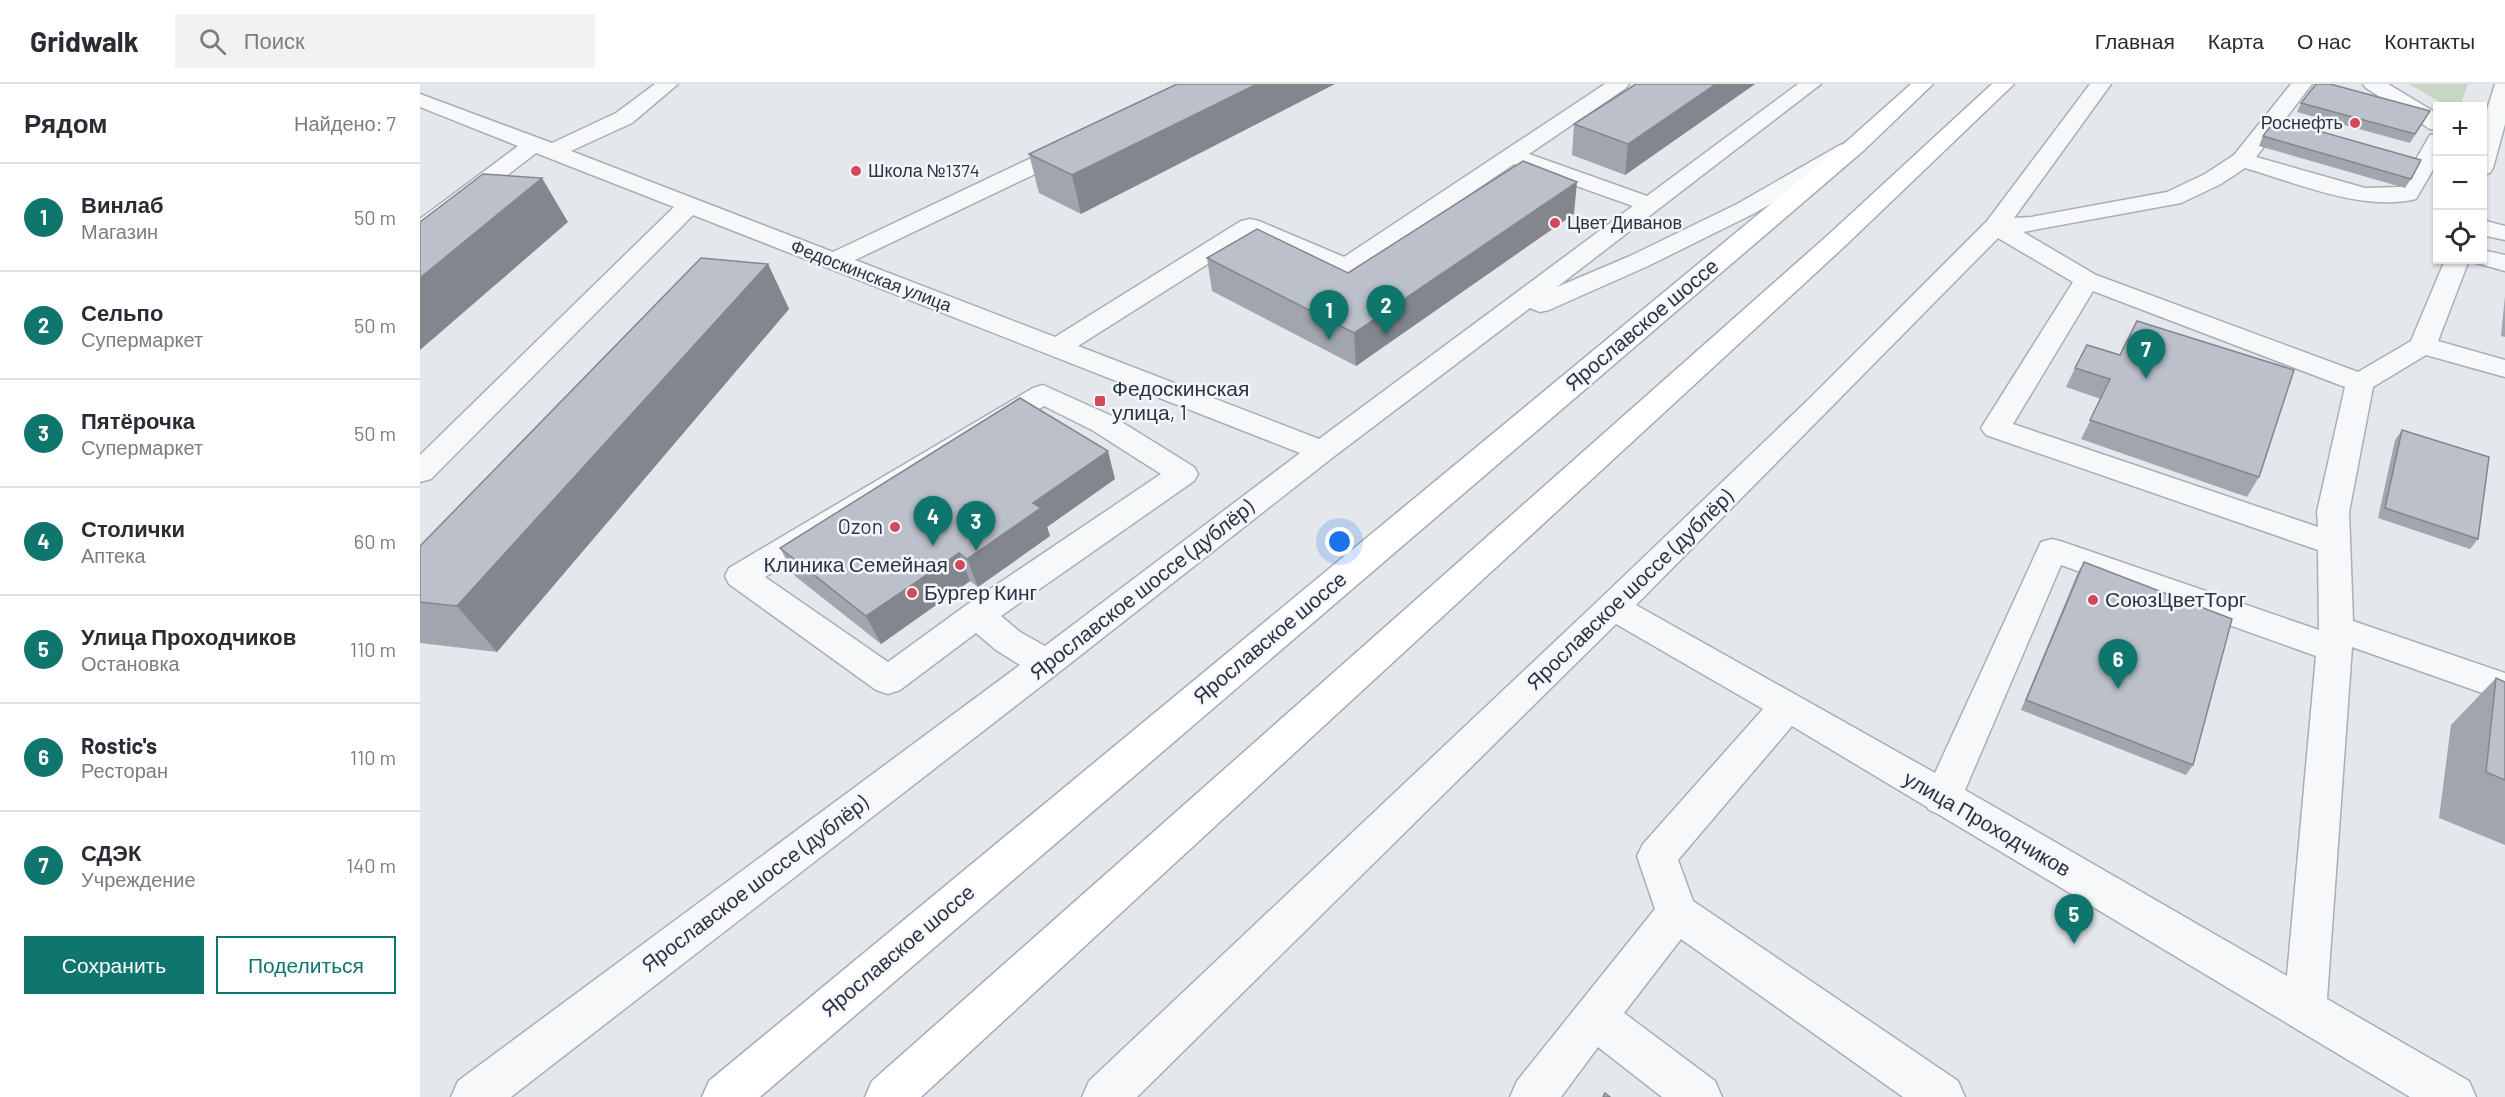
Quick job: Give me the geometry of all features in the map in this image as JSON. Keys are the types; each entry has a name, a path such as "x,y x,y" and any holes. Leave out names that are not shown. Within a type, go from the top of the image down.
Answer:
{"main road":[{"name":"Ярославское шоссе","path":"725,1097 1855,146 1923,84"},
{"path":"888,1097 1837,240 2004,84"}],"street":[{"path":"420,231 543,148 624,118 668,84"},
{"path":"1056,348 1250,226 1346,267 1619,84"},
{"name":"Ярославское шоссе (дублёр)","path":"474,1097 1046,664 1322,451 1811,84"},
{"name":"Ярославское шоссе (дублёр)","path":"1105,1097 1613,607 1819,405 1996,226 2101,84"},
{"path":"1996,226 2031,224 2174,198 2213,179 2242,160 2285,122 2301,84"},
{"path":"2373,84 2433,121"},
{"path":"2485,156 2505,84"},
{"name":"Федоскинская улица","path":"420,100 1322,451"},
{"path":"833,261 1088,140"},
{"path":"2242,160 2364,195 2408,194 2415,159 2433,144"},
{"path":"1490,326 1639,261 1745,209 1855,146"},
{"path":"1512,155 1651,205"},
{"path":"420,472 690,205"},
{"path":"1996,226 2087,280 2360,383"},
{"path":"2487,228 2505,232"},
{"path":"2487,258 2505,263"},
{"path":"2305,1010 2335,638 2333,512 2360,383 2423,345 2455,264"},
{"path":"2087,280 1996,428 2334,544"},
{"path":"2423,345 2505,369"},
{"path":"1043,394 1102,423 1183,474 977,615 888,680 741,576 1043,394 1083,359"},
{"path":"1942,799 2052,550 2335,638 2505,687"},
{"name":"улица Проходчиков","path":"1613,607 1788,706 1942,799 2453,1097"},
{"path":"977,615 1008,641 1046,664"},
{"path":"1788,706 1657,856 1677,913 1942,1097"},
{"path":"1533,1097 1677,913"},
{"path":"1594,1017 1700,1097"}],"green space":[{"path":"2409,84 2468,84 2461,102 2440,102"}],"building":[{"path":"1177,84 1257,84 1072,175 1029,154"},
{"path":"1636,84 1716,84 1628,144 1574,124"},
{"path":"2316,84 2330,84 2430,111 2415,134 2301,103"},
{"path":"2276,119 2421,160 2411,179 2263,136"},
{"path":"1523,161 1577,182 1354,333 1207,258 1257,229 1348,273"},
{"path":"483,174 542,178 420,278 420,222"},
{"path":"701,258 768,264 457,606 420,602 420,546"},
{"path":"2137,321 2294,370 2259,477 2090,420 2110,379 2075,368 2087,345 2120,355"},
{"path":"1020,398 1108,451 1033,503 1041,508 967,559 959,553 866,616 780,548"},
{"path":"2402,430 2489,457 2478,539 2385,508"},
{"path":"2084,562 2232,619 2193,765 2026,700"},
{"path":"2496,678 2505,682 2505,780 2486,772"}],"place":[{"name":"Роснефть","path":"2355,123"},
{"name":"Школа №1374","path":"856,171"},
{"name":"Цвет Диванов","path":"1555,223"},
{"name":"Сельпо","path":"1386,335"},
{"name":"Винлаб","path":"1329,340"},
{"name":"СДЭК","path":"2146,379"},
{"name":"Федоскинская улица, 1","path":"1100,401"},
{"name":"Ozon","path":"895,527"},
{"name":"Столички","path":"933,546"},
{"name":"Пятёрочка","path":"976,551"},
{"name":"Клиника Семейная","path":"960,565"},
{"name":"Бургер Кинг","path":"912,593"},
{"name":"СоюзЦветТорг","path":"2093,600"},
{"name":"Rostic's","path":"2118,689"},
{"name":"Улица Проходчиков","path":"2074,944"}]}
